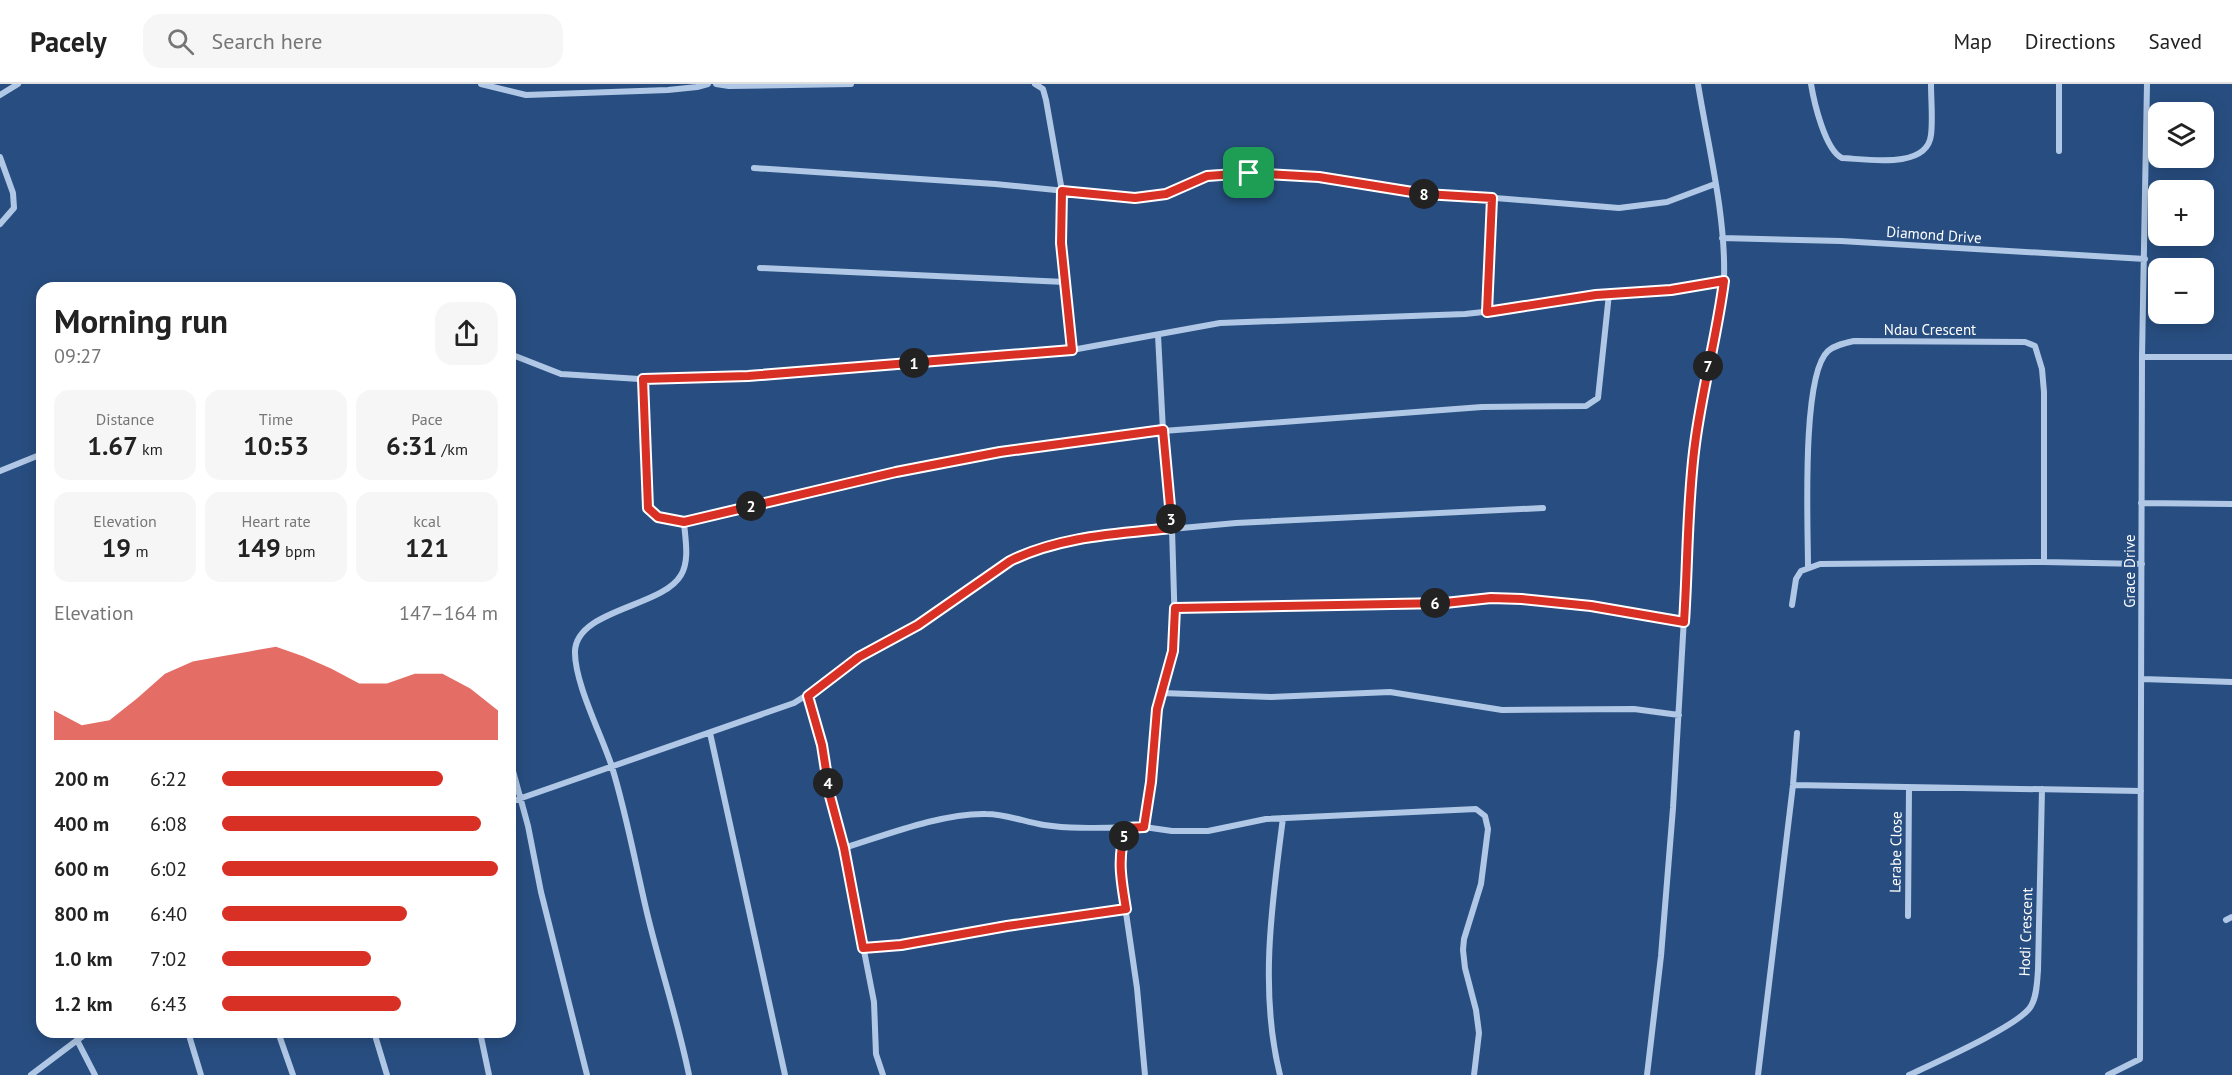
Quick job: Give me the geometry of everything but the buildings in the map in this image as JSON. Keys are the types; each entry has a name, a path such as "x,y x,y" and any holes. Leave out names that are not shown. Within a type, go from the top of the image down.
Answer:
{"street":[{"path":"0,95 18,84"},
{"path":"482,84 526,95 668,90 708,84"},
{"path":"716,84 729,86 851,84"},
{"path":"1035,84 1043,89 1046,100 1062,191 1061,243 1072,350"},
{"path":"1647,1075 1661,956 1679,715 1694,446 1724,281 1717,192 1698,84"},
{"path":"1811,84 1823,129 1836,155 1842,158 1896,160 1918,155 1926,150 1931,137 1931,84"},
{"path":"2059,84 2059,152"},
{"name":"Grace Drive","path":"2108,1075 2140,1059 2142,357 2147,84"},
{"path":"0,158 13,193 14,208 0,224"},
{"path":"754,168 995,184 1135,198 1166,194 1207,176 1249,173 1319,177 1425,194 1631,207 1667,202 1715,184"},
{"path":"1487,312 1492,198"},
{"name":"Diamond Drive","path":"1722,238 1842,242 2145,259"},
{"path":"760,268 1065,282"},
{"path":"516,356 561,374 643,379 748,376 1072,350 1220,323 1437,317 1609,294 1671,290 1724,281"},
{"path":"643,379 648,508 658,517 684,522 907,470 1000,452 1163,430 1482,407 1586,406 1598,398 1609,294"},
{"path":"1144,827 1151,782 1157,709 1173,651 1175,608 1172,528 1163,430 1158,335"},
{"name":"Ndau Crescent","path":"1792,605 1796,579 1801,571 1808,567 1810,411 1814,383 1820,363 1827,352 1839,344 1854,341 2025,342 2035,346 2042,369 2044,392 2044,562"},
{"path":"2142,357 2232,357"},
{"path":"0,471 36,456"},
{"path":"2142,503 2232,504"},
{"path":"516,799 794,703 808,696 859,657 918,625 1010,561 1052,544 1082,538 1172,528 1381,514 1543,508"},
{"path":"684,522 686,558 682,574 671,587 591,625 579,637 575,650 578,671 612,767 655,945 673,1002 689,1075"},
{"path":"1808,567 1820,564 2044,562 2142,564"},
{"path":"1175,608 1445,603 1491,598 1591,606 1684,622"},
{"path":"2142,680 2232,682"},
{"path":"1162,693 1272,697 1390,692 1502,710 1634,709 1679,715"},
{"path":"808,696 822,745 830,796 844,848 873,1002 876,1054 883,1075"},
{"path":"710,733 785,1075"},
{"path":"1758,1075 1793,785 1797,733"},
{"path":"516,783 587,1075"},
{"path":"1793,785 2141,791"},
{"name":"Lerabe Close","path":"1908,916 1909,788"},
{"name":"Hodi Crescent","path":"1909,1075 2010,1024 2031,1008 2036,995 2038,970 2042,789"},
{"path":"844,848 969,814 1003,815 1044,825 1068,827 1144,827 1172,831 1208,831 1250,821 1476,809 1485,816 1488,829 1481,884 1464,939 1465,968 1476,1010 1479,1033 1474,1075"},
{"path":"1280,1075 1272,1041 1269,973 1271,912 1283,819"},
{"path":"1126,828 1120,846 1119,865 1137,988 1145,1075"},
{"path":"863,948 901,945 1007,926 1126,909"},
{"path":"31,1075 80,1038"},
{"path":"190,1038 201,1075"},
{"path":"280,1038 292,1075"},
{"path":"376,1038 387,1075"},
{"path":"481,1038 489,1075"},
{"path":"77,1040 95,1075"}],"route":[{"path":"1249,173 1319,177 1425,194 1492,198 1487,312 1596,295 1637,294 1724,281 1694,446 1684,622 1591,606 1491,598 1445,603 1175,608 1173,651 1157,709 1151,782 1144,827 1126,828 1120,846 1119,865 1126,909 1007,926 901,945 863,948 844,848 830,796 822,745 808,696 859,657 918,625 973,589 1010,561 1023,555 1052,544 1082,538 1172,528 1163,430 1000,452 801,493 684,522 658,517 648,508 643,379 748,376 1072,350 1061,243 1062,191 1135,198 1166,194 1207,176 1249,173"}]}
